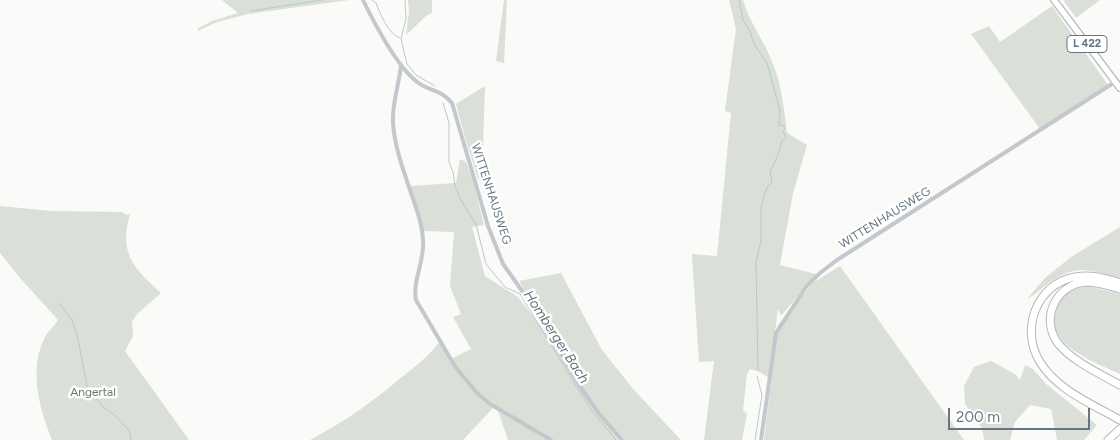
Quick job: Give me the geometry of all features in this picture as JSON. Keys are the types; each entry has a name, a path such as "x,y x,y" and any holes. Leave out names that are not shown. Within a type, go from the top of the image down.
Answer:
{"highway":[{"path":"1120,282 1090,275 1075,276 1065,280 1051,288 1042,298 1035,310 1031,327 1035,352 1049,374 1063,387 1120,420"},
{"path":"1120,289 1093,282 1070,286 1054,302 1050,319 1053,336 1061,348 1120,385"},
{"path":"1108,440 1120,429"}],"main road":[{"name":"L 422","path":"1054,0 1120,88"}],"street":[{"name":"WITTENHAUSWEG","path":"363,0 402,66 420,85 442,93 452,103 488,226 504,264 530,302 583,391 600,415 622,440"},
{"path":"402,66 393,124 398,150 418,215 423,239 422,260 415,292 416,300 456,368 470,386 490,404 551,440"},
{"name":"WITTENHAUSWEG","path":"761,440 776,333 810,282 837,260 1116,82"}],"green space":[{"path":"222,0 349,0 248,14 217,22 198,31 197,29 212,21 238,13"},
{"path":"408,0 432,0 432,13 426,16 406,35 409,11"},
{"path":"504,0 507,0 504,63 496,61"},
{"path":"729,0 743,0 770,56 779,81 787,133 807,145 793,193 780,265 816,274 781,316 778,309 769,378 760,372 750,369 747,374 743,410 747,414 742,440 704,440 714,361 699,362 692,254 717,256 731,113 725,111 736,29"},
{"path":"1063,0 1100,0 1076,18"},
{"path":"1052,6 1108,85 1040,129 971,34 989,26 1000,42"},
{"path":"485,86 482,179 478,179 456,104"},
{"path":"460,159 466,162 473,181 484,225 472,227 485,276 518,297 549,337 581,391 619,440 553,440 498,408 472,387 451,359 471,349 453,317 461,314 450,286 454,232 423,231 410,186 456,183"},
{"name":"Angertal","path":"0,206 52,211 122,212 126,215 130,214 126,238 129,255 138,269 161,293 137,314 132,322 133,336 125,351 189,440 52,440 37,388 37,374 41,348 46,335 58,320 0,253"},
{"path":"1120,227 1120,278 1092,271 1076,271 1059,277 1027,299 1045,278 1071,257"},
{"path":"840,266 964,440 764,440 778,325 813,283"},
{"path":"561,273 602,350 634,390 681,440 625,440 594,404 567,364 519,281"},
{"path":"1088,286 1120,294 1120,374 1097,364 1072,349 1055,330 1053,318 1056,305 1062,297 1069,291"},
{"path":"440,341 465,382 492,407 463,440 310,440 358,411 381,394 423,360"},
{"path":"991,361 1015,374 1020,380 1025,365 1033,369 1045,383 1097,425 1084,440 1057,440 1051,409 1030,405 1015,422 1010,440 984,440 982,428 965,404 964,386 974,367"},
{"path":"498,411 548,440 508,440"}],"waterway":[{"path":"251,11 322,0"},
{"path":"372,0 376,3 388,28 400,38"},
{"name":"Homberger Bach","path":"405,0 406,19 401,39 407,64 416,75 435,86"},
{"path":"739,0 743,20 750,31 754,44 767,63 780,111 779,126 782,125 785,128 783,131 786,137 782,141 770,172 772,183 767,187 761,207 761,241 756,262 758,370"},
{"name":"Homberger Bach","path":"443,103 449,123 449,162 455,186 462,202 476,224 486,264 505,287 520,294 592,411 616,440"},
{"path":"60,304 72,320 77,334 87,386 103,407 116,416 130,432 131,440"},
{"path":"755,440 762,395 757,376"}]}
